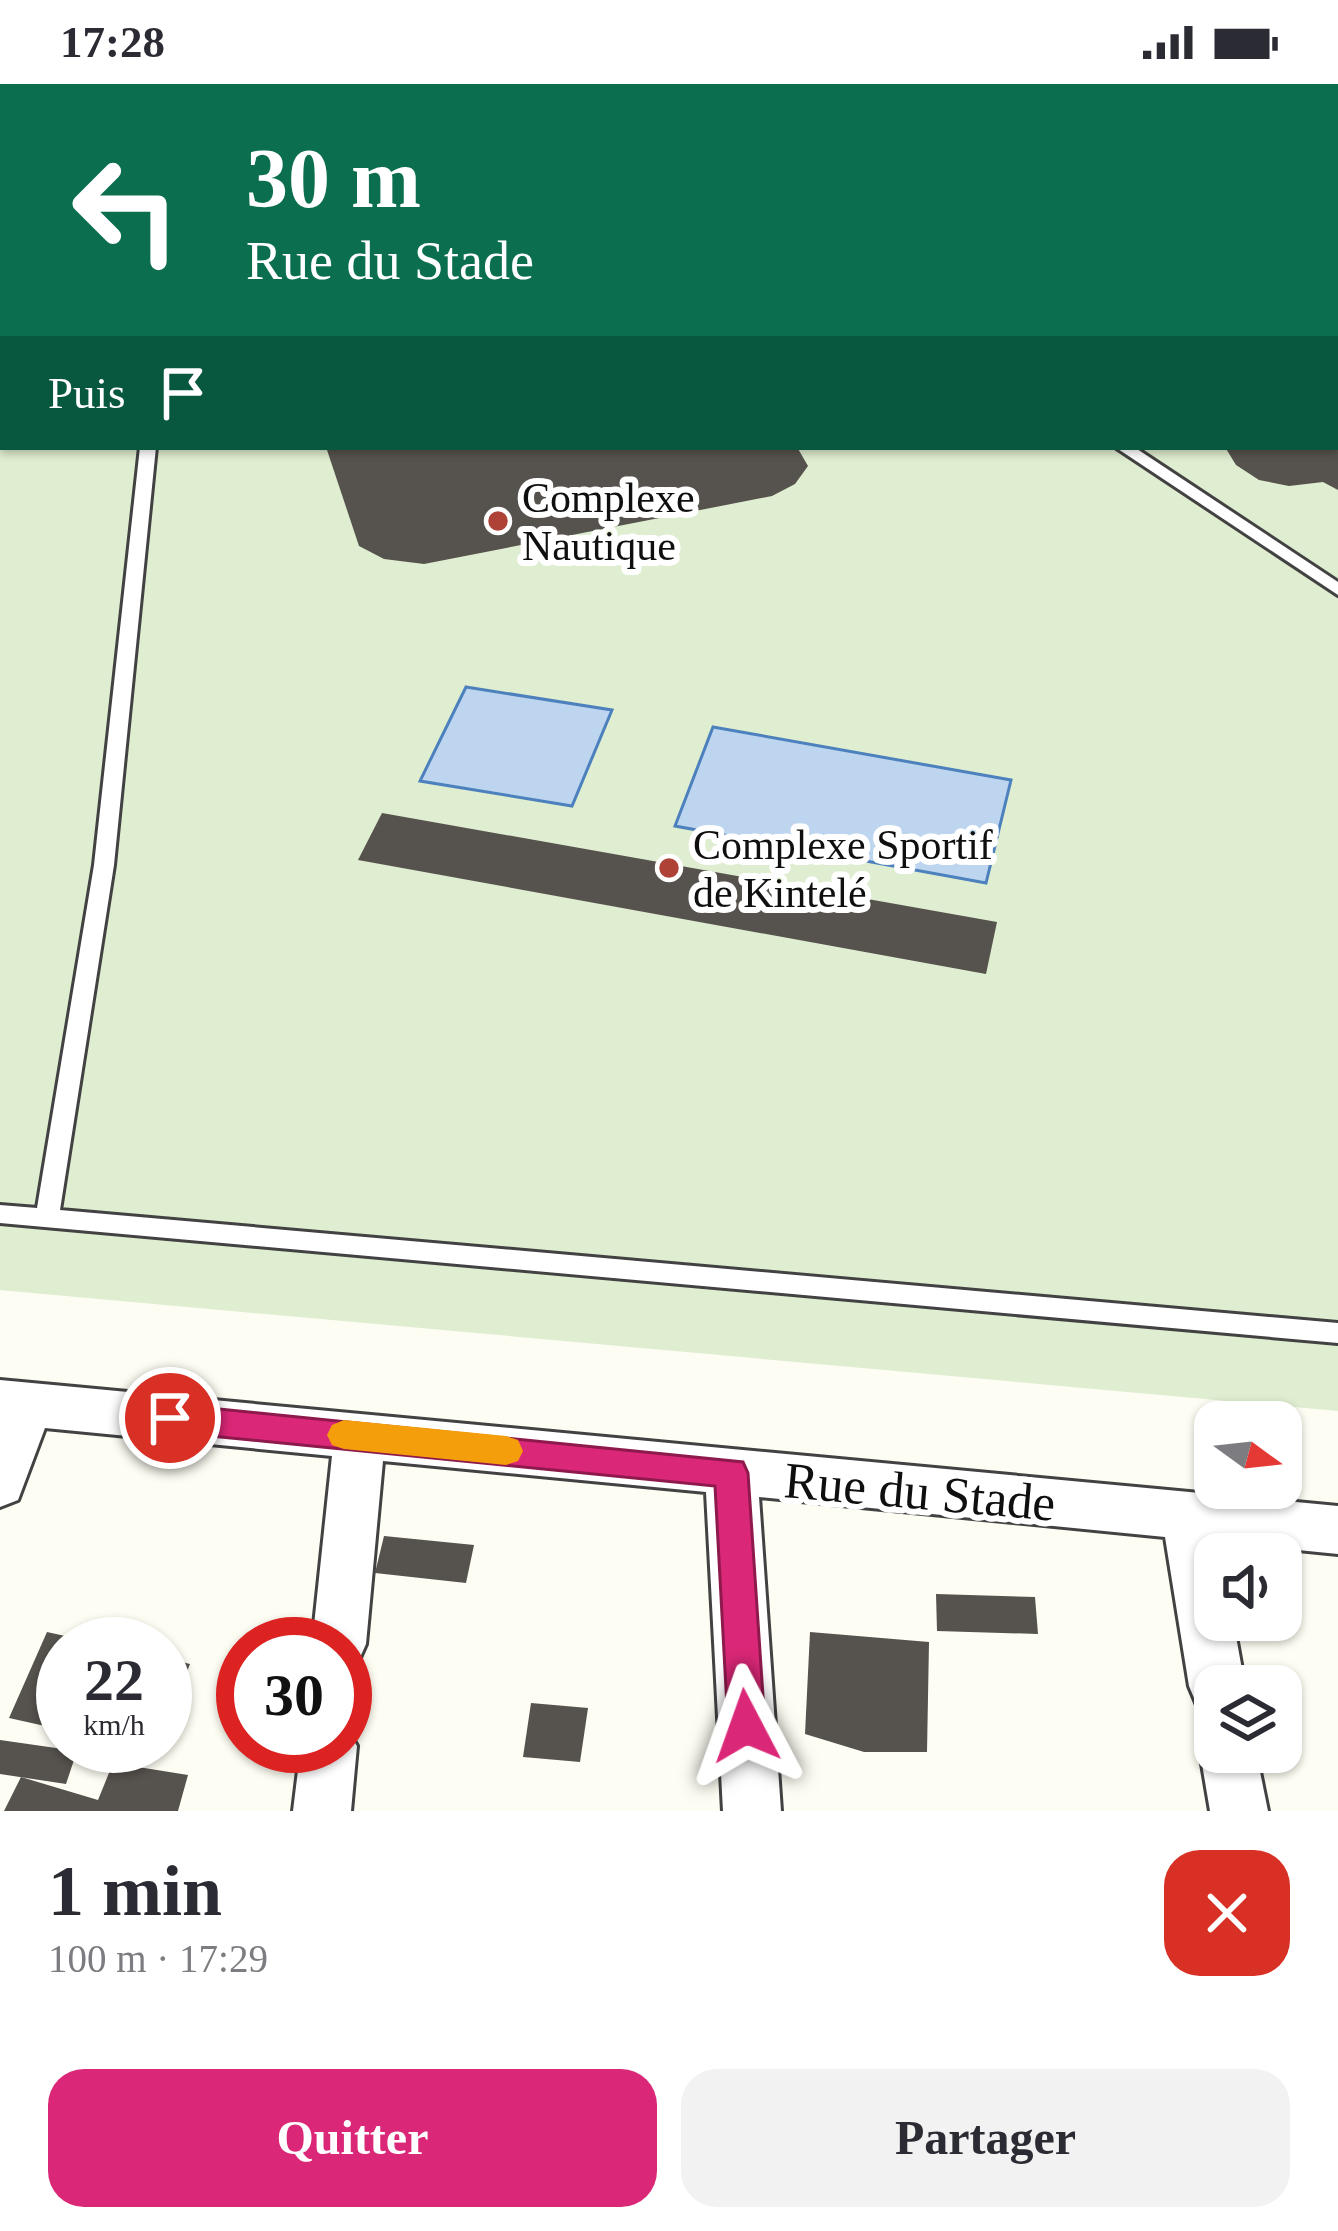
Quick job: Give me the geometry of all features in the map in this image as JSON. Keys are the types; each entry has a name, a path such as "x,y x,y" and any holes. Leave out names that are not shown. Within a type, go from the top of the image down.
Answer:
{"street":[{"name":"Rue du Stade","path":"14,1403 1338,1530"},
{"path":"0,1484 14,1403"},
{"path":"342,1617 360,1436"},
{"path":"731,1473 752,1811"},
{"path":"1188,1516 1213,1665"},
{"path":"322,1811 326,1773"},
{"path":"1232,1773 1239,1811"}],"lane":[{"path":"47,1218 104,865 148,450"},
{"path":"1128,450 1338,590"},
{"path":"0,1214 1338,1333"}],"green space":[{"name":"Complexe Sportif de Kintelé","path":"0,450 1338,450 1338,1411 1302,1408 1302,1401 1227,1401 0,1290"}],"water":[{"path":"466,687 612,710 572,806 420,781"},
{"path":"713,727 1011,780 986,883 675,826"}],"building":[{"name":"Complexe Nautique","path":"327,450 799,450 808,466 795,484 772,496 424,564 384,559 359,546"},
{"path":"1227,450 1338,450 1338,490 1323,482 1289,486 1259,480 1236,465"},
{"path":"382,813 997,922 986,974 358,860"},
{"path":"384,1536 474,1545 466,1583 375,1573"},
{"path":"936,1594 1035,1597 1038,1634 937,1631"},
{"path":"810,1632 929,1642 927,1752 864,1752 805,1734"},
{"path":"36,1657 36,1724 9,1718"},
{"path":"531,1703 588,1708 580,1762 523,1757"},
{"path":"0,1740 36,1745 36,1773 70,1773 66,1784 0,1774"},
{"path":"109,1773 188,1775 178,1811 4,1811 21,1777 98,1800"}],"slow traffic":[{"path":"344,1435 506,1451"}],"place":[{"name":"Complexe Nautique","path":"498,521"},
{"name":"Complexe Sportif de Kintelé","path":"669,868"}],"route":[{"path":"170,1418 731,1473 746,1726"}]}
